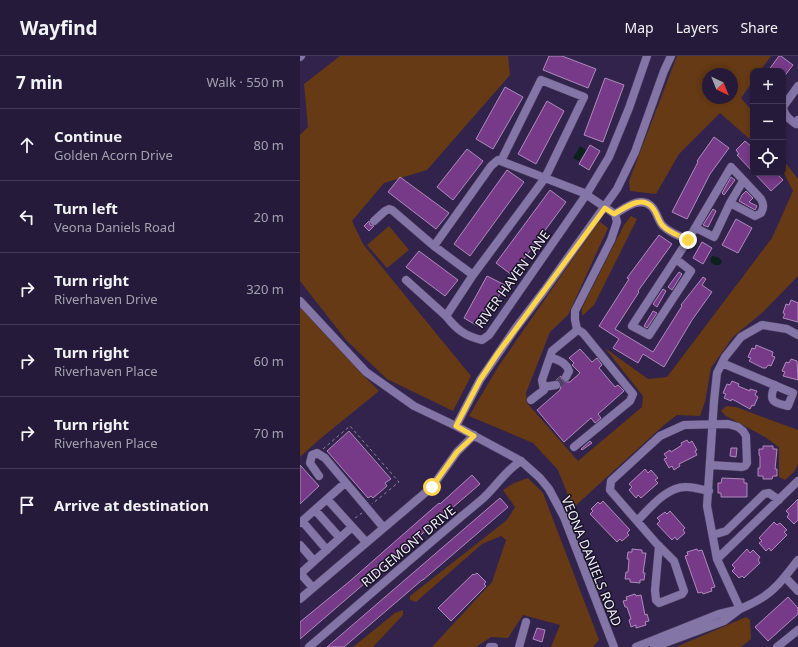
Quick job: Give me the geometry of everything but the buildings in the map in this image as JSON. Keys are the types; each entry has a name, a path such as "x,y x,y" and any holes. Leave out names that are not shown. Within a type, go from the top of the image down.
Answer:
{"street":[{"name":"RIVER HAVEN LANE","path":"406,280 462,332 473,338 482,340 489,335 586,195 609,157 629,108 647,56"},
{"path":"456,426 480,380 515,329 605,208 617,189 635,152 664,71 671,56"},
{"path":"446,316 473,275 545,178 584,97 541,80 501,161"},
{"path":"786,104 798,86"},
{"path":"786,116 796,124 798,120"},
{"path":"434,246 491,166 498,160 586,195 614,214 617,222 611,240 575,311 574,320 577,329 583,333 634,394 630,401 574,448"},
{"path":"676,259 691,271 649,335 632,326 696,228 731,167 761,199 764,205 761,213 755,216 730,203"},
{"path":"696,228 714,237 730,203 744,180"},
{"path":"614,214 630,205 640,202 646,203 652,207 663,226 688,240"},
{"path":"374,221 384,211 389,209 392,210 434,246 473,275"},
{"name":"VEONA DANIELS ROAD","path":"300,301 366,372 414,406 456,426 521,461 540,478 549,489 557,503 614,647"},
{"path":"740,609 717,559 707,506 717,373 725,357 741,337 762,325 787,329 798,335"},
{"path":"531,400 544,390 542,380 552,351 577,329"},
{"path":"550,357 565,364 569,371 566,377"},
{"path":"722,363 774,385"},
{"path":"544,387 556,385"},
{"path":"659,546 655,590 656,600 659,603 682,594 684,591 674,561 610,490 611,481 660,436 684,425 728,424 738,427 743,431 747,441 747,463 745,466 710,465"},
{"path":"300,599 383,527 432,487 457,452 474,436"},
{"path":"319,476 310,463 312,455 318,454 324,458 383,527"},
{"name":"RIDGEMONT DRIVE","path":"309,647 486,496 512,467 521,461"},
{"path":"717,559 798,480"},
{"path":"327,550 301,522 345,483"},
{"path":"637,521 661,498 673,489 686,487 709,491"},
{"path":"712,535 726,530 764,494 769,493 779,500"},
{"path":"327,499 366,542"},
{"path":"315,510 340,538"},
{"path":"313,588 300,573 340,538 351,525"},
{"path":"300,545 314,561"},
{"path":"654,647 724,621 740,609 760,599 771,591 785,577 798,560"},
{"path":"785,577 798,591"},
{"path":"636,647 719,614 740,609"},
{"path":"519,647 526,622"},
{"path":"777,647 798,630"}],"path":[{"path":"318,454 350,426 398,482 367,508 351,525"}],"shaded area":[{"path":"340,56 508,56 510,75 427,170 384,183 352,221 363,244 471,376 453,411 387,379 346,340 300,281 300,135 308,127 304,84"},
{"path":"677,56 771,56 762,68 750,68 750,85 741,98 750,108 750,139 720,113 679,154 656,194 630,191 629,181"},
{"path":"580,146 586,150 579,161 573,158"},
{"path":"786,163 798,179 798,276 763,312 733,337 711,368 705,402 700,416 677,415 664,425 573,508 558,470 533,443 469,416 498,367 599,221 608,228 568,315 550,332 526,393 527,403 578,461 642,407 643,396 605,348 648,379 667,377 772,238 793,191 786,176"},
{"path":"631,216 637,219 594,305 582,316 582,308 624,225"},
{"path":"389,226 409,250 387,268 367,245"},
{"path":"712,256 718,257 722,261 720,265 714,265 710,261"},
{"path":"300,307 379,391 300,457"},
{"path":"726,406 736,407 798,430 798,464 794,472 785,480 779,477 779,447 765,437 726,416 721,411"},
{"path":"528,478 543,493 599,640 593,647 551,647 560,625 523,615 508,638 491,637 476,647 432,647 492,582 506,540 501,536 482,544 416,602 410,600 410,596 507,520 515,507 503,490 514,483"},
{"path":"403,610 403,615 373,647 353,647 395,613"},
{"path":"746,617 750,620 751,639 741,647 676,647"}],"tunnel":[{"path":"556,385 566,377"}],"route":[{"path":"432,487 457,452 474,436 456,426 480,380 515,329 605,208 614,214 630,205 640,202 646,203 652,207 663,226 671,232 688,240"}]}
